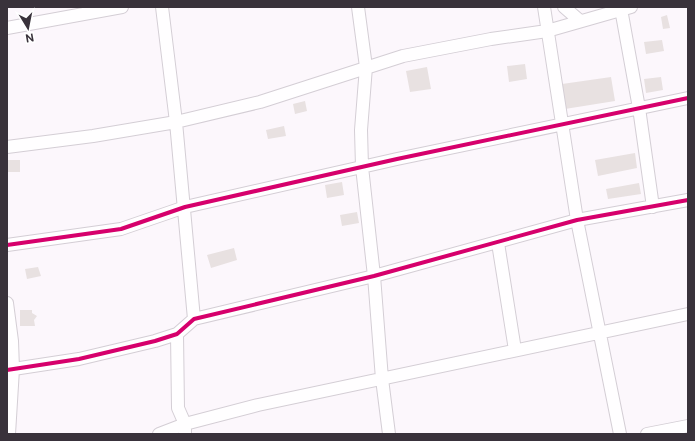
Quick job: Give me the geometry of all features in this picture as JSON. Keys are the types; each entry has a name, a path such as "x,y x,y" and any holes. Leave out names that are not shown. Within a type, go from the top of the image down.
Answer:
{"street":[{"path":"7,28 122,7"},
{"path":"162,7 185,207 194,319"},
{"path":"358,7 366,67 361,130 362,167 374,276 382,379 389,434"},
{"path":"544,7 577,220 620,434"},
{"path":"564,7 579,20"},
{"path":"7,147 93,136 176,122 260,102 366,67 410,55 491,39 547,31 579,20 626,8 653,207"},
{"path":"7,244 121,229 185,207 362,167 688,98"},
{"path":"10,370 79,358 177,334 194,319 374,276 577,220 688,200"},
{"path":"498,242 515,350"},
{"path":"7,303 12,341 8,434"},
{"path":"159,434 185,429 258,405 688,314"},
{"path":"177,334 178,408 185,429"},
{"path":"647,434 688,426"}],"building":[{"path":"667,15 670,28 663,29 661,17"},
{"path":"662,40 664,51 646,54 644,42"},
{"path":"525,64 527,79 509,82 507,66"},
{"path":"427,67 431,89 410,92 406,71"},
{"path":"611,77 615,101 565,109 562,84"},
{"path":"661,77 663,90 646,93 644,79"},
{"path":"305,101 307,111 295,114 293,104"},
{"path":"284,126 286,136 268,139 266,130"},
{"path":"635,153 637,168 598,176 595,160"},
{"path":"7,160 20,160 20,172 7,172"},
{"path":"342,182 344,195 327,198 325,185"},
{"path":"639,183 641,194 608,199 606,189"},
{"path":"357,212 359,223 342,226 340,215"},
{"path":"234,248 237,260 211,268 207,255"},
{"path":"38,267 41,276 27,279 25,269"},
{"path":"20,310 32,310 32,313 37,316 34,320 35,326 20,326"}],"cycle path":[{"path":"7,245 121,229 185,207 397,159 688,98"},
{"path":"7,370 79,359 155,341 177,334 194,319 374,276 577,220 688,200"}]}
